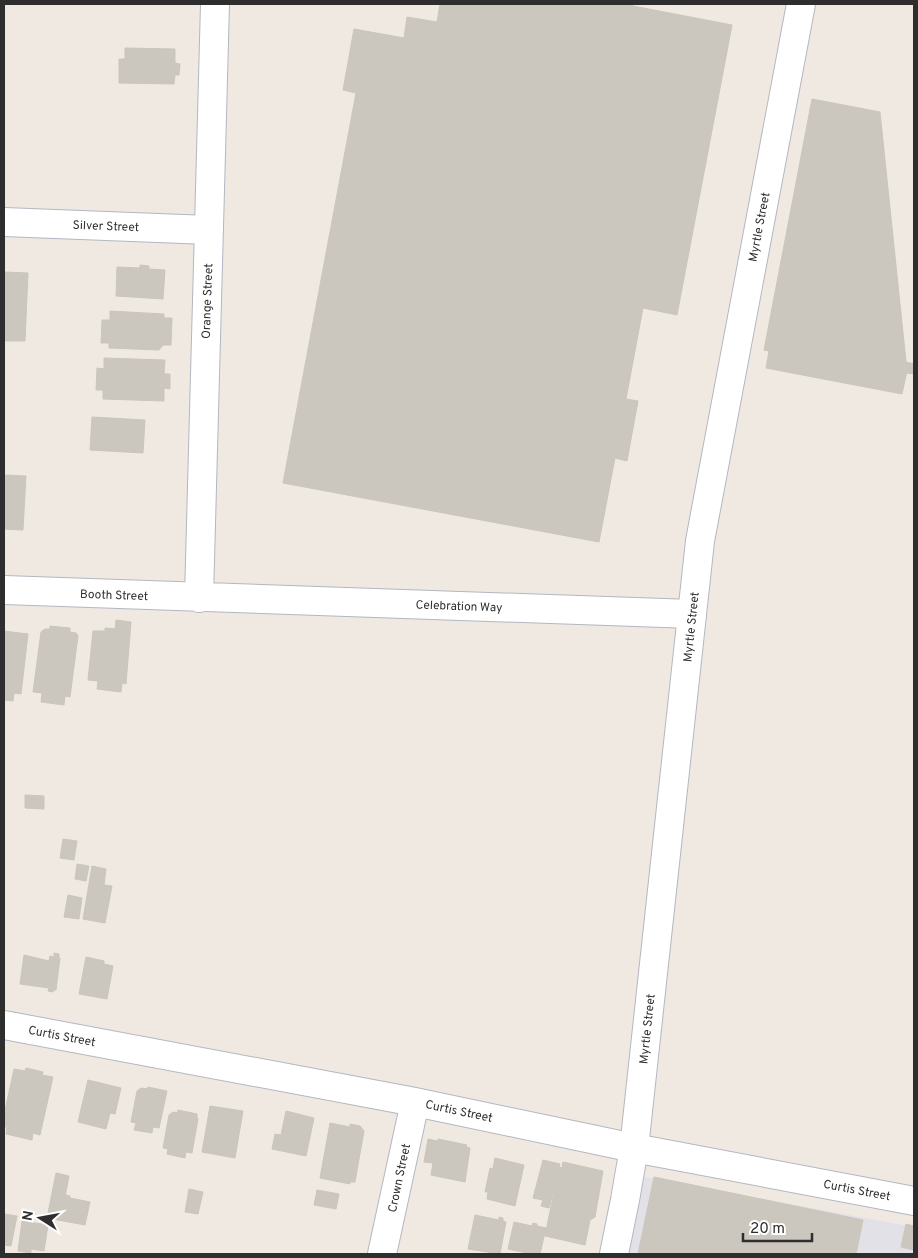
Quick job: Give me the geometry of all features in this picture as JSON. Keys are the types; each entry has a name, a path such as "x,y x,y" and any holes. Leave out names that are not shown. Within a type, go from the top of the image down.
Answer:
{"street":[{"name":"Orange Street","path":"212,598 209,230 215,4"},
{"name":"Myrtle Street","path":"614,1254 626,1200 634,1148 692,614 705,513 801,4"},
{"name":"Silver Street","path":"4,222 209,230"},
{"name":"Booth Street","path":"4,590 212,598"},
{"name":"Celebration Way","path":"212,598 692,614"},
{"name":"Curtis Street","path":"4,1025 416,1102 634,1148 914,1202"},
{"name":"Crown Street","path":"382,1254 416,1102"}],"shaded area":[{"path":"640,1176 914,1227 914,1254 624,1254"}],"building":[{"path":"440,4 633,4 633,6 732,25 677,315 643,308 626,399 638,401 627,461 615,458 599,542 283,483 356,93 343,90 354,29 404,38 407,17 437,22"},
{"path":"125,48 175,49 175,63 180,64 179,75 175,75 174,84 119,83 119,59 125,59"},
{"path":"812,99 880,112 907,371 902,394 766,368 769,351 764,350"},
{"path":"140,265 149,266 149,269 165,270 163,299 116,296 117,267 140,268"},
{"path":"4,272 28,273 25,341 4,341"},
{"path":"110,311 164,314 164,318 172,318 171,345 163,345 159,350 109,348 109,343 101,343 102,320 110,320"},
{"path":"104,358 165,360 164,374 170,374 170,389 164,388 164,401 103,399 103,390 96,390 97,368 104,369"},
{"path":"906,362 914,364 914,374 907,373"},
{"path":"92,417 145,420 143,453 90,450"},
{"path":"4,475 26,476 23,530 4,529"},
{"path":"116,620 131,622 126,684 122,683 121,692 97,689 98,681 88,680 93,631 105,631 105,628 115,629"},
{"path":"50,626 70,628 70,632 76,633 78,636 70,697 65,696 64,705 41,702 42,693 33,692 41,632 45,629 50,629"},
{"path":"4,631 28,634 21,694 14,693 13,701 4,700"},
{"path":"25,795 44,796 44,809 25,808"},
{"path":"63,839 77,841 74,860 60,858"},
{"path":"77,864 89,866 86,881 75,879"},
{"path":"92,866 106,869 104,885 112,886 105,923 83,919"},
{"path":"68,895 82,898 79,919 64,917"},
{"path":"54,953 59,954 60,958 56,990 53,992 48,991 49,988 20,984 24,955 49,961 50,956 54,957"},
{"path":"86,957 104,961 104,964 113,966 107,999 79,994"},
{"path":"26,1068 43,1072 42,1075 53,1077 40,1135 33,1133 32,1140 6,1134 7,1127 4,1127 4,1115 14,1069 25,1071"},
{"path":"88,1080 121,1088 115,1114 110,1113 106,1129 78,1122"},
{"path":"148,1087 167,1091 159,1128 153,1127 152,1133 134,1130 136,1123 131,1122 137,1091 141,1088 147,1089"},
{"path":"210,1106 243,1111 235,1158 202,1152"},
{"path":"178,1110 197,1114 198,1119 192,1153 186,1152 185,1158 167,1154 168,1149 163,1148 169,1115 173,1112 177,1113"},
{"path":"286,1111 314,1118 306,1156 272,1149 275,1134 281,1135"},
{"path":"330,1123 350,1127 350,1124 360,1126 364,1131 355,1182 350,1182 350,1184 320,1178"},
{"path":"428,1139 437,1141 438,1139 467,1145 466,1147 470,1148 465,1182 431,1175 433,1163 424,1162"},
{"path":"495,1158 524,1165 515,1206 487,1199 488,1192 485,1192 490,1168 493,1169"},
{"path":"543,1160 560,1164 549,1208 541,1206 543,1200 533,1198"},
{"path":"563,1162 603,1171 595,1217 590,1220 585,1245 545,1236 559,1167 562,1168"},
{"path":"56,1173 69,1176 65,1197 66,1195 70,1196 70,1198 90,1202 85,1225 47,1218"},
{"path":"654,1177 863,1220 856,1254 638,1254"},
{"path":"189,1189 203,1192 198,1214 185,1212"},
{"path":"317,1190 339,1194 336,1209 314,1205"},
{"path":"4,1214 17,1216 11,1246 4,1245"},
{"path":"475,1215 499,1220 499,1217 503,1218 503,1221 506,1222 500,1254 468,1249"},
{"path":"22,1221 48,1225 44,1251 31,1249 31,1253 18,1251"},
{"path":"514,1222 532,1226 533,1223 546,1228 540,1254 527,1254 508,1249"},
{"path":"906,1224 914,1226 914,1250 901,1247"}]}
